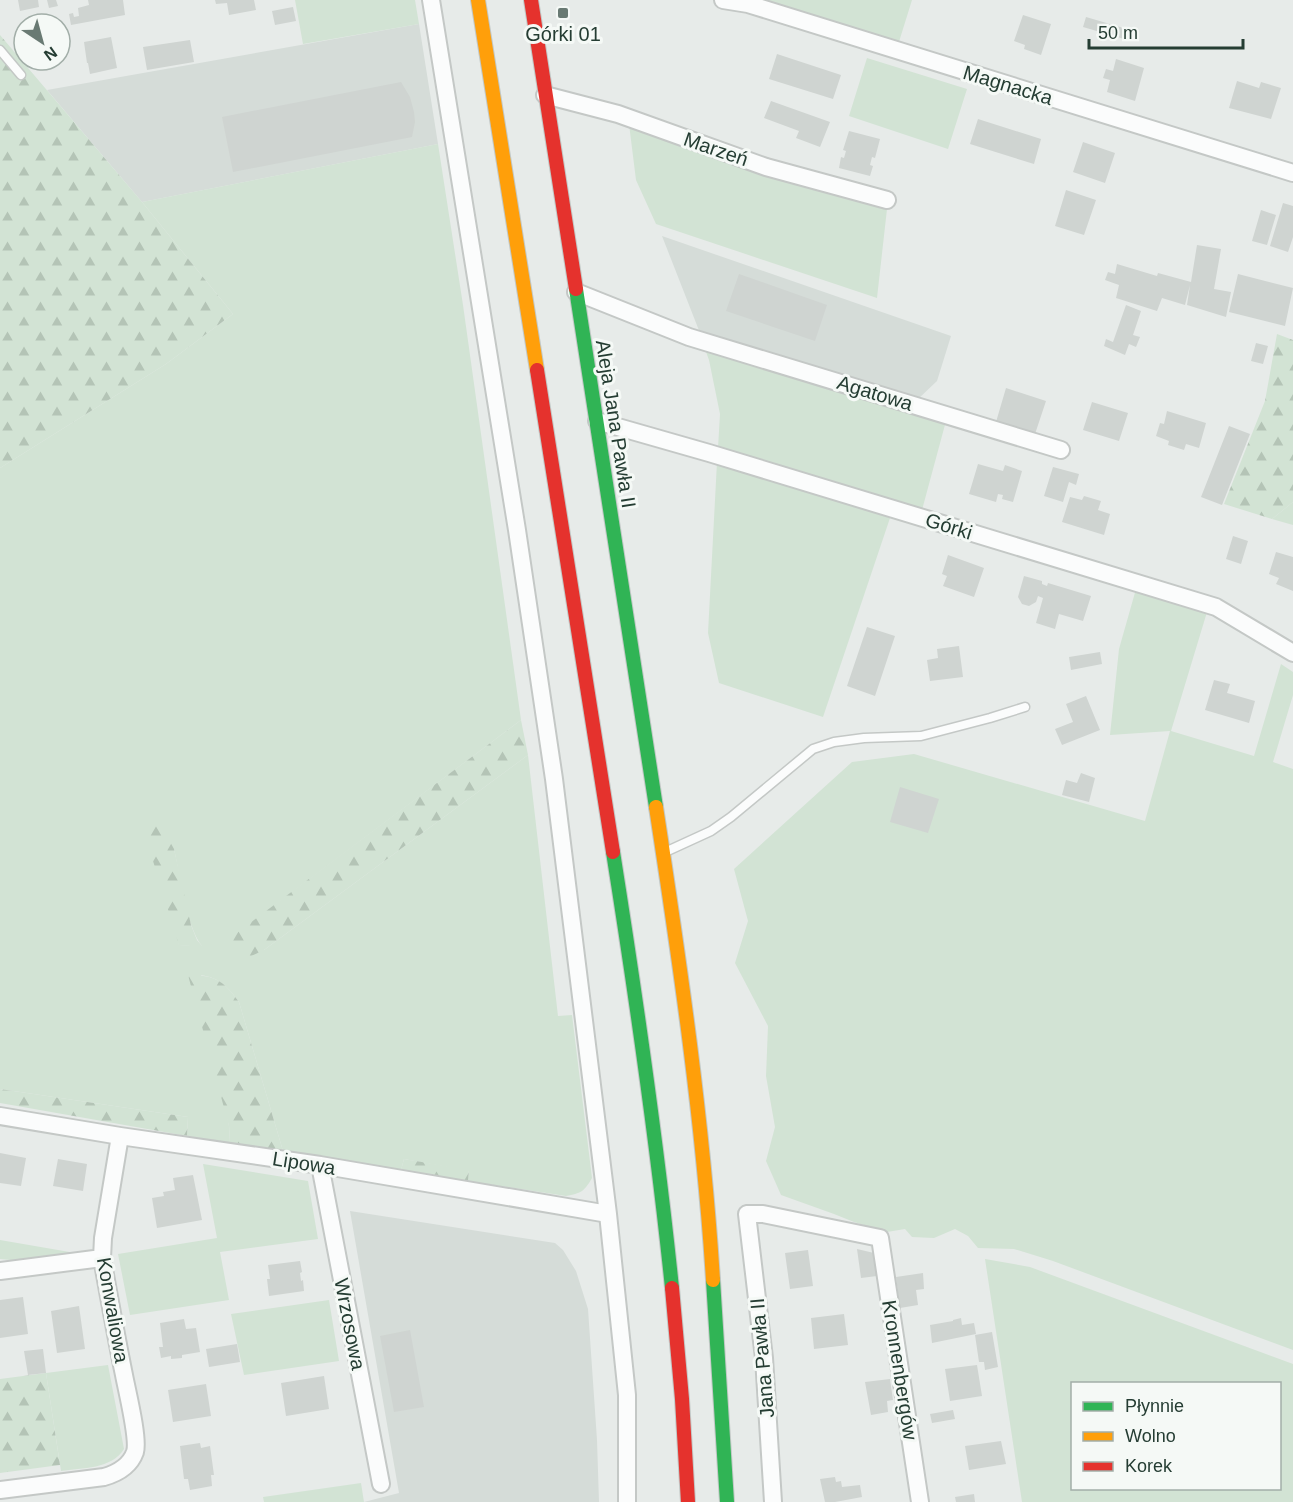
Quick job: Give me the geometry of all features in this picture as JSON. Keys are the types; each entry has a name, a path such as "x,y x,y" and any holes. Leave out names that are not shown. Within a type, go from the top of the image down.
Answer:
{"main road":[{"path":"478,0 643,1045 665,1209 687,1462 688,1502"},
{"name":"Aleja Jana Pawła II","path":"531,0 690,1038 708,1203 727,1502"}],"street":[{"path":"431,0 515,518 554,779 608,1214 627,1395 627,1502"},
{"name":"Magnacka","path":"723,0 748,4 1293,173"},
{"name":"Marzeń","path":"545,95 618,114 766,166 887,200"},
{"name":"Agatowa","path":"576,292 689,337 1061,450"},
{"name":"Górki","path":"597,421 1216,607 1293,653"},
{"name":"Lipowa","path":"0,1116 320,1165 608,1214"},
{"name":"Konwaliowa","path":"0,1490 104,1477 124,1468 136,1449 133,1419 102,1258 103,1238 120,1136"},
{"name":"Wrzosowa","path":"320,1165 381,1484"},
{"name":"Kronnenbergów","path":"747,1214 764,1214 880,1238 920,1502"},
{"name":"Jana Pawła II","path":"747,1214 764,1358 773,1502"},
{"path":"0,1271 102,1258"}],"lane":[{"path":"0,50 21,75"},
{"path":"663,853 711,831 813,749 834,742 864,738 921,736 1025,707"}],"shaded area":[{"path":"419,24 438,144 142,202 47,90"},
{"path":"662,236 951,336 937,381 917,400 700,333"},
{"path":"350,1211 555,1243 563,1250 576,1271 588,1309 599,1502 364,1502 399,1493"}],"green space":[{"path":"295,0 415,0 419,24 303,44"},
{"path":"752,0 912,0 898,45"},
{"path":"0,35 12,49 12,72 31,72 233,314 166,364 0,468"},
{"path":"867,58 967,89 948,149 849,116"},
{"path":"629,124 765,174 887,209 877,298 656,224 636,180"},
{"path":"438,144 521,720 223,944 264,950 528,755 558,1016 572,1015 592,1178 579,1193 566,1196 468,1181 469,1171 404,1159 401,1170 283,1151 239,1002 223,984 201,975 229,1126 230,1143 187,1136 188,1117 0,1089 0,468 166,364 233,314 142,202","holes":["174,849 188,913 196,937 202,946 179,945"]},
{"path":"1277,334 1293,340 1293,502 1272,519 1224,504 1265,401"},
{"path":"705,349 946,421 922,510 718,448 720,414"},
{"path":"717,462 891,515 823,717 719,683 708,633"},
{"path":"1293,502 1293,525 1272,519"},
{"path":"1136,589 1207,612 1171,731 1254,756 1281,664 1293,672 1293,695 1273,762 1293,769 1293,1350 1053,1261 1014,1249 978,1248 968,1236 955,1229 934,1238 912,1237 905,1229 887,1232 854,1222 781,1195 766,1161 775,1127 766,1076 768,1026 735,963 748,921 734,869 852,762 914,754 1145,821 1170,731 1110,735 1119,649"},
{"path":"521,720 528,755 264,950 247,958 229,956 222,944"},
{"path":"147,823 156,824 164,831 174,849 191,925 197,940 203,947 179,945 149,848"},
{"path":"188,975 205,976 218,980 239,1002 283,1151 230,1143 229,1126"},
{"path":"0,1089 188,1117 187,1136 0,1103"},
{"path":"404,1159 469,1170 468,1181 401,1170"},
{"path":"203,1164 308,1181 318,1239 220,1252 229,1300 130,1315 118,1254 217,1238"},
{"path":"0,1240 87,1255 0,1259"},
{"path":"985,1259 1030,1267 1293,1364 1293,1502 1022,1502"},
{"path":"329,1300 339,1361 244,1375 231,1314"},
{"path":"108,1365 124,1449 119,1456 104,1464 61,1471 46,1373"},
{"path":"46,1373 60,1465 0,1473 0,1379"},
{"path":"361,1483 364,1502 264,1502 263,1497"}],"building":[{"path":"18,0 38,0 39,7 20,11"},
{"path":"47,0 56,0 58,6 49,8"},
{"path":"88,0 123,0 125,15 72,25 72,13 74,17 79,16 78,8 89,5"},
{"path":"215,0 254,0 256,10 229,15 227,3 216,4"},
{"path":"293,7 296,21 275,25 272,11"},
{"path":"1023,15 1051,24 1041,55 1024,49 1025,45 1014,41"},
{"path":"1086,17 1127,29 1124,39 1083,27"},
{"path":"111,37 117,68 90,74 84,42"},
{"path":"190,40 194,62 147,70 143,47"},
{"path":"777,54 841,75 833,99 769,79"},
{"path":"1116,59 1144,68 1135,101 1107,92 1110,80 1103,78 1106,69 1113,71"},
{"path":"1237,81 1259,88 1261,82 1281,88 1271,119 1229,108"},
{"path":"401,82 410,97 414,112 412,137 233,172 222,117"},
{"path":"771,101 830,122 820,147 796,138 799,131 764,118"},
{"path":"978,119 1041,139 1034,164 970,144"},
{"path":"849,131 880,139 875,158 872,157 870,165 873,166 870,176 839,168 841,157 844,158 846,151 843,150"},
{"path":"1083,142 1115,153 1105,183 1073,172"},
{"path":"1066,190 1096,200 1084,235 1055,226"},
{"path":"1283,203 1293,206 1293,237 1288,252 1270,246"},
{"path":"1261,210 1276,215 1267,245 1252,241"},
{"path":"1197,245 1221,249 1214,289 1231,292 1226,317 1187,305 1190,285 1185,305 1162,298 1157,311 1116,298 1119,285 1105,280 1108,272 1115,274 1117,264 1157,276 1158,273 1191,282"},
{"path":"739,274 827,305 815,341 726,311"},
{"path":"1238,274 1293,288 1285,326 1229,312"},
{"path":"1126,305 1141,311 1133,335 1140,337 1136,347 1129,344 1125,355 1104,346 1106,339 1113,342"},
{"path":"1256,343 1268,346 1263,364 1251,361"},
{"path":"1006,388 1046,401 1035,434 996,422"},
{"path":"1092,402 1128,413 1119,441 1083,430"},
{"path":"1167,411 1206,423 1199,448 1186,444 1184,450 1168,445 1169,441 1156,436 1160,423 1164,424"},
{"path":"1229,426 1250,434 1222,505 1201,497"},
{"path":"978,464 1003,471 1005,465 1022,471 1013,502 1002,499 1003,495 998,494 996,502 969,494"},
{"path":"1053,467 1079,474 1076,485 1069,482 1063,502 1044,496"},
{"path":"1084,496 1101,501 1098,510 1110,514 1104,535 1062,522 1070,497 1082,500"},
{"path":"1233,536 1248,541 1241,564 1226,559"},
{"path":"1276,552 1293,557 1293,591 1276,584 1279,578 1269,574"},
{"path":"948,555 984,568 974,597 943,586 947,576 942,574"},
{"path":"1024,576 1042,581 1042,584 1047,586 1048,583 1091,596 1083,621 1059,614 1055,629 1036,623 1043,598 1038,596 1036,602 1029,606 1022,604 1018,597"},
{"path":"867,627 895,636 875,696 847,686"},
{"path":"959,646 963,677 930,681 927,660 938,658 937,649"},
{"path":"1100,652 1102,664 1071,670 1069,657"},
{"path":"1214,680 1230,684 1227,693 1255,701 1249,723 1205,710"},
{"path":"1086,696 1100,730 1062,745 1055,729 1073,722 1066,704"},
{"path":"1081,773 1095,778 1089,802 1062,795 1066,780 1077,783"},
{"path":"900,787 939,799 928,833 890,822"},
{"path":"0,1153 26,1158 21,1186 0,1183"},
{"path":"58,1159 87,1164 83,1191 53,1186"},
{"path":"193,1175 202,1220 157,1228 152,1198 164,1196 163,1192 175,1190 173,1178"},
{"path":"857,1249 874,1253 877,1276 861,1278"},
{"path":"808,1250 813,1286 790,1289 785,1253"},
{"path":"300,1261 304,1291 269,1296 268,1265"},
{"path":"923,1273 924,1289 916,1290 918,1305 900,1308 896,1277"},
{"path":"23,1297 28,1334 0,1338 0,1300"},
{"path":"79,1306 85,1349 57,1353 51,1311"},
{"path":"844,1314 848,1345 814,1349 811,1318"},
{"path":"961,1318 962,1325 974,1323 976,1334 932,1343 930,1325"},
{"path":"184,1319 186,1329 196,1328 200,1352 182,1355 182,1358 171,1359 171,1356 161,1358 159,1347 163,1347 160,1323"},
{"path":"410,1330 424,1407 394,1412 380,1336"},
{"path":"992,1332 998,1367 985,1370 984,1362 979,1362 975,1335"},
{"path":"237,1344 240,1362 209,1367 206,1349"},
{"path":"43,1349 46,1373 28,1375 24,1351"},
{"path":"977,1365 982,1396 950,1401 945,1369"},
{"path":"324,1376 329,1409 286,1416 281,1383"},
{"path":"890,1379 893,1400 887,1401 888,1412 871,1415 865,1382"},
{"path":"206,1384 211,1416 173,1422 168,1390"},
{"path":"953,1410 955,1419 932,1423 930,1414"},
{"path":"1001,1441 1006,1464 969,1470 965,1446"},
{"path":"200,1443 201,1448 210,1446 214,1475 211,1475 212,1486 190,1490 188,1479 184,1479 180,1446"},
{"path":"835,1477 836,1482 841,1481 842,1487 860,1485 862,1497 825,1502 820,1479"},
{"path":"974,1494 975,1502 956,1502 955,1497"}],"traffic: fast":[{"path":"576,289 656,807"},
{"path":"613,852 646,1070 672,1288"},
{"path":"713,1280 727,1502"}],"traffic: slow":[{"path":"478,0 537,370"},
{"path":"656,807 697,1102 713,1280"}],"traffic: jam":[{"path":"531,0 576,289"},
{"path":"537,370 613,852"},
{"path":"672,1288 688,1502"}],"place":[{"name":"Górki 01","path":"563,13"}]}
